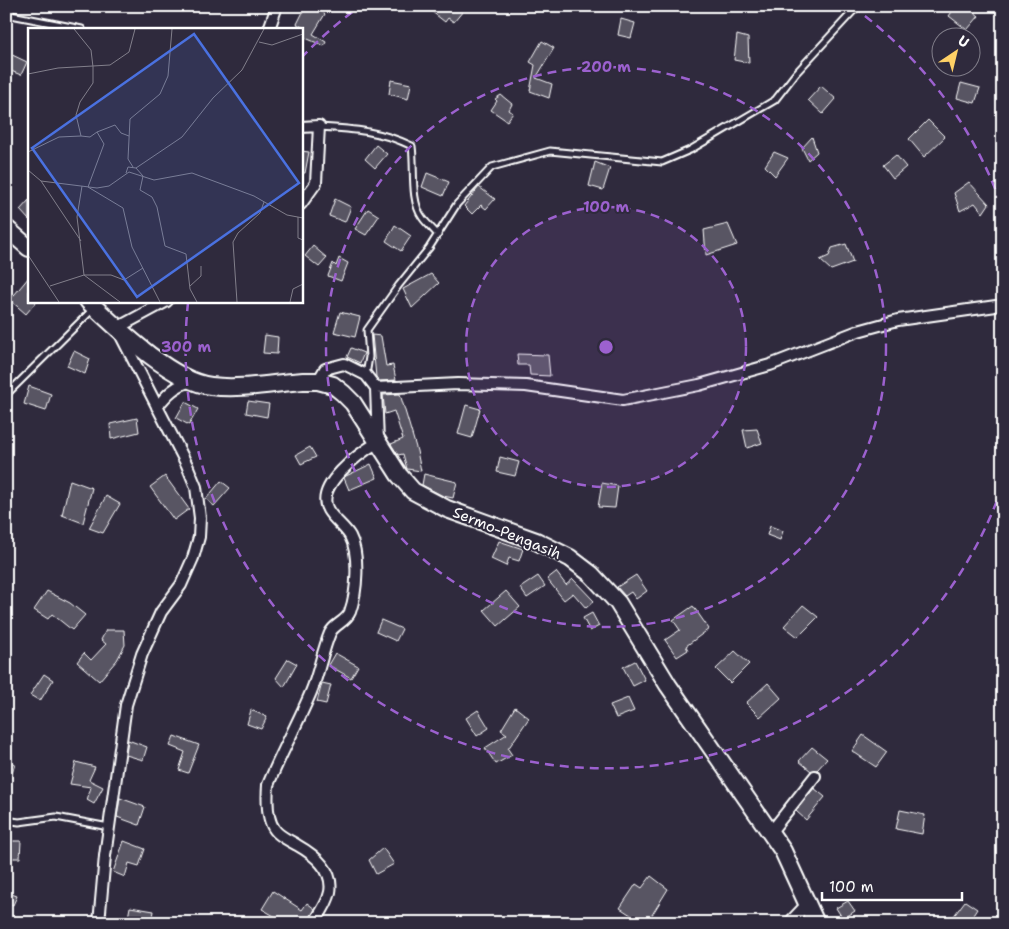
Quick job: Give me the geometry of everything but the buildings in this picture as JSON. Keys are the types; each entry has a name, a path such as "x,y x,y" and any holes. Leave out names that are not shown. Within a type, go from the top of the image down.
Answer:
{"main road":[{"path":"6,228 28,247"},
{"name":"Sermo-Pengasih","path":"91,304 117,328 153,356 192,381 211,386 318,381 334,385 353,403 399,475 413,491 431,502 536,541 570,558 591,574 618,603 668,685 783,851 816,923"}],"street":[{"path":"269,28 277,6"},
{"path":"302,127 319,126 316,184 302,203"},
{"path":"99,923 105,856 126,705 142,654 161,612 181,585 200,537 200,502 196,487 175,439 117,328 165,302"},
{"path":"376,388 458,384 526,386 623,400 690,387 770,365 858,331 898,320 1003,305"},
{"path":"314,923 331,891 324,866 314,855 281,837 274,829 269,810 268,785 311,692 330,631 346,620 350,612 354,587 355,556 351,538 327,509 326,494 334,479 366,450 378,442 376,388 366,375 344,364 334,365 325,369 318,381"},
{"path":"157,406 180,384 192,381"},
{"path":"770,833 815,776"},
{"path":"789,923 808,903"}],"lane":[{"path":"366,375 369,357 367,330 438,235 457,204 492,167 550,151 662,162 690,150 775,100 796,73 858,6"},
{"path":"6,14 77,28"},
{"path":"319,126 350,128 390,135 412,146 415,167 414,200 421,216 438,235"},
{"path":"6,395 91,304"},
{"path":"6,820 19,822 56,817 110,827"}]}
